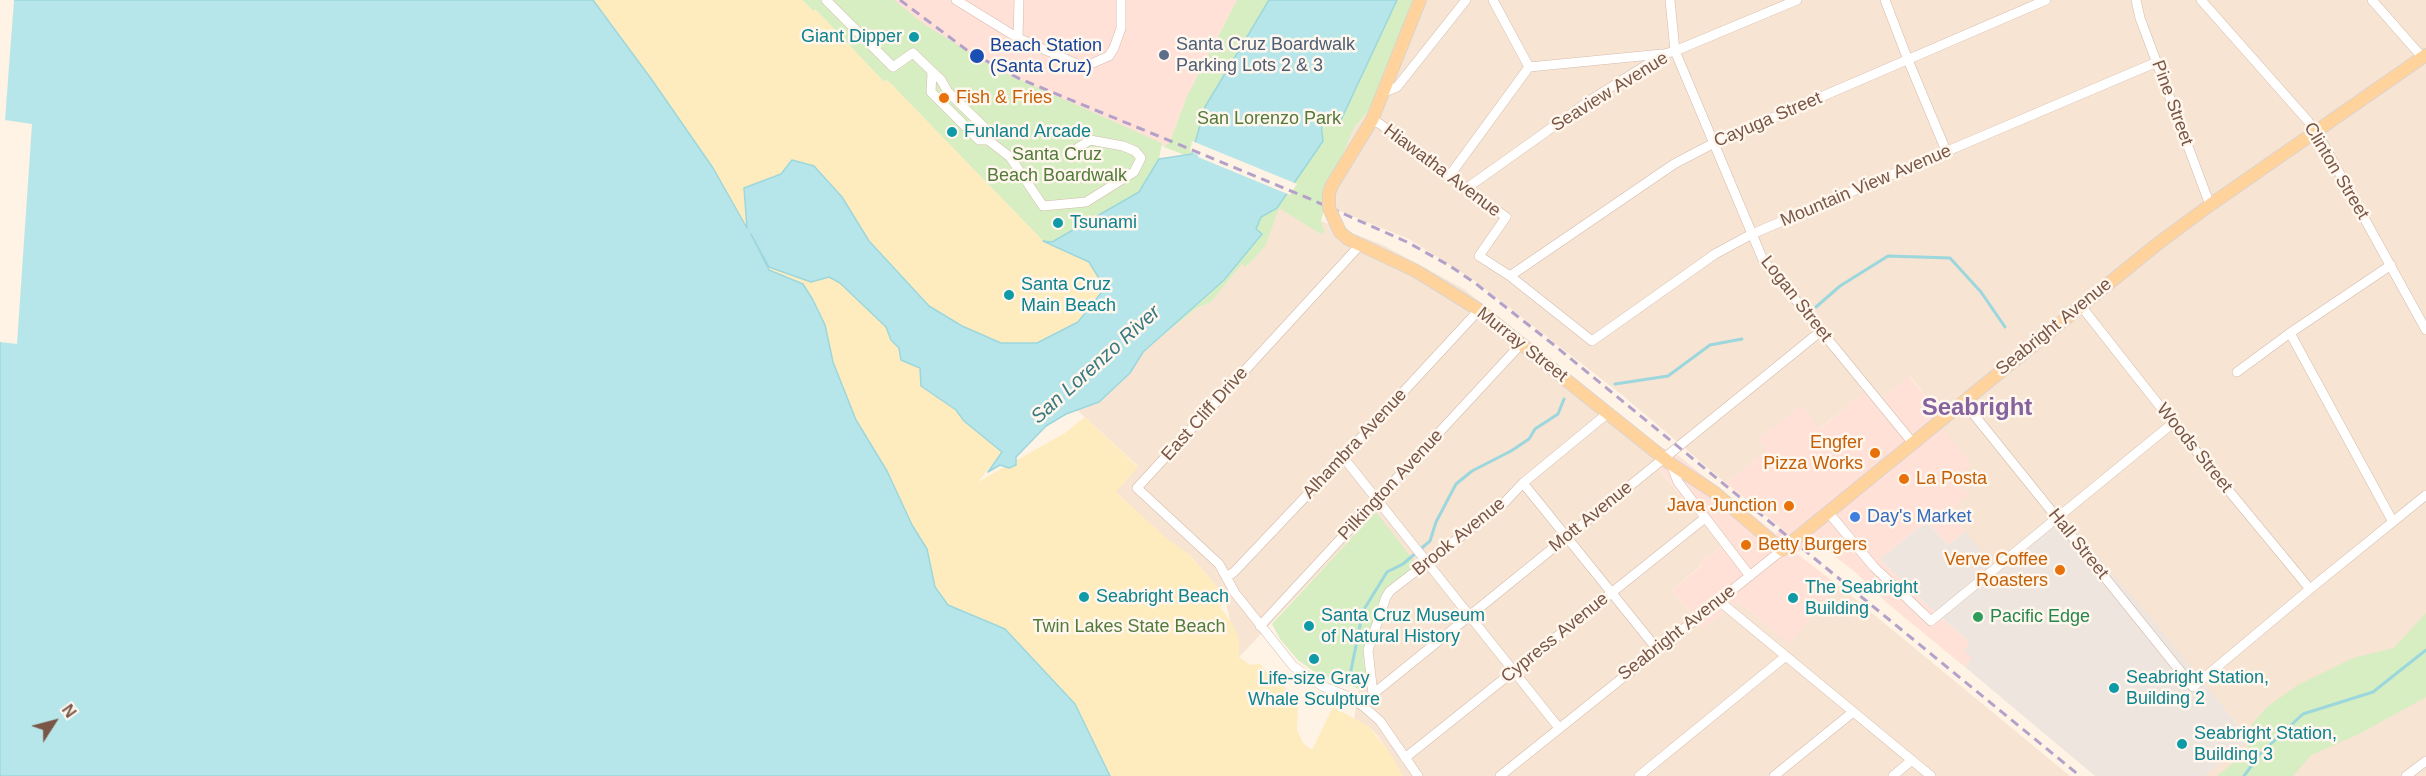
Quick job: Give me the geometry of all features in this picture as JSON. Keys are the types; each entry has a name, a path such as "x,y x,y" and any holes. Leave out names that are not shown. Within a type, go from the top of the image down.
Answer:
{"main road":[{"path":"1360,245 1340,232 1329,208 1329,193 1372,120 1420,0"},
{"name":"Seabright Avenue","path":"1782,549 2081,306 2210,205 2424,56"},
{"name":"Murray Street","path":"1360,245 1416,271 1479,310 1667,461 1714,492 1782,549"}],"street":[{"path":"826,0 893,67 913,53 986,129 988,140"},
{"path":"956,0 1018,38 1084,67 1109,56 1114,48 1121,28 1121,0"},
{"path":"1018,38 1019,0"},
{"path":"1382,93 1397,87 1466,0"},
{"path":"1493,0 1529,67"},
{"name":"Logan Street","path":"1670,0 1675,51 1763,260 1912,442"},
{"name":"Seaview Avenue","path":"1467,188 1592,99 1664,54 1797,0"},
{"path":"1885,0 1947,153"},
{"name":"Cayuga Street","path":"1510,276 1645,182 1714,143 2046,0"},
{"name":"Pine Street","path":"2136,0 2140,18 2210,205"},
{"name":"Clinton Street","path":"2201,0 2315,131 2426,330"},
{"path":"2372,0 2424,56"},
{"path":"1450,175 1529,67 1664,54"},
{"name":"Mountain View Avenue","path":"1592,341 1715,254 1752,234 2157,62"},
{"path":"932,72 931,92 979,140 988,140 1010,157 1043,206 1086,201 1134,172 1141,158 1135,151 1123,146 1090,140 1070,153"},
{"path":"1387,80 1395,82 1407,75"},
{"name":"Hiawatha Avenue","path":"1372,120 1506,217 1479,255 1510,276 1592,341"},
{"name":"East Cliff Drive","path":"1360,245 1137,488 1219,564 1228,576 1235,593 1293,666 1309,679 1364,706 1380,721 1418,776"},
{"path":"2237,372 2391,265"},
{"name":"Woods Street","path":"2081,306 2173,423 2310,589"},
{"name":"Alhambra Avenue","path":"1228,576 1343,457 1479,310"},
{"name":"Mott Avenue","path":"1364,706 1373,694 1566,537 1667,461 1678,447 1821,331"},
{"path":"2290,333 2394,522"},
{"name":"Pilkington Avenue","path":"1260,626 1521,344"},
{"name":"Hall Street","path":"1963,401 2193,687 2310,589"},
{"name":"Brook Avenue","path":"1373,694 1368,650 1386,597 1504,503 1523,483 1608,413"},
{"path":"1828,512 1874,567 1931,621 2173,423"},
{"path":"1343,457 1559,728"},
{"name":"Murray Street","path":"1667,461 1678,482 1750,576"},
{"path":"1523,483 1657,649"},
{"path":"2310,589 2426,495"},
{"name":"Cypress Avenue","path":"1405,758 1704,518"},
{"name":"Seabright Avenue","path":"1500,776 1782,549"},
{"path":"1718,600 1931,776"},
{"path":"1639,776 1786,656"},
{"path":"1774,776 1853,711"},
{"path":"1893,776 1912,760"},
{"path":"2406,776 2426,761"}],"shaded area":[{"path":"802,0 1237,0 1187,96 1170,141 1164,147 1161,144 1159,159"},
{"path":"1415,0 2426,0 2426,776 2204,776 2249,738 2194,672 1996,570 1948,512 1955,479 1938,423 1943,418 1910,376 1877,402 1867,391 1819,429 1801,406 1759,439 1768,450 1726,483 1621,394 1475,281 1409,239 1325,205 1331,183 1354,128 1369,110"},
{"path":"1279,207 1321,234 1325,232 1321,221 1383,245 1464,289 1662,448 1675,453 1658,468 1721,546 1672,590 1703,628 1737,601 1789,643 1838,585 2070,776 1403,776 1378,736 1368,726 1354,719 1359,689 1368,681 1363,660 1380,602 1376,513 1239,657 1224,595 1190,555 1166,539 1115,491 1138,466 1077,410 1162,336 1196,309 1211,302 1242,264 1246,267 1251,262 1266,245"},
{"path":"1909,376 1944,419 1938,423 1972,465 1956,479 1969,495 1948,512 1965,531 1948,545 1927,521 1880,559 1931,609 1971,643 1972,658 1965,667 1887,603 1855,572 1814,540 1796,553 1838,585 1789,644 1737,601 1703,628 1672,590 1702,566 1701,563 1721,546 1658,467 1675,453 1776,534 1781,528 1726,483 1767,450 1759,439 1801,405 1820,429 1867,390 1877,402"},
{"path":"2063,516 2165,635 2249,739 2204,776 2095,776 1965,667 1972,658 1964,651 1970,642 1931,609 1880,559 1927,521 1948,545 1965,531 1996,570"}],"green space":[{"name":"Santa Cruz Beach Boardwalk","path":"802,0 894,0 924,24 996,69 1162,143 1159,159 1139,192 1051,242 1043,241 890,83 886,80 884,82 816,10 813,11"},
{"name":"San Lorenzo Park","path":"1237,0 1415,0 1369,110 1354,128 1331,183 1321,221 1325,232 1321,234 1279,208 1266,245 1245,267 1242,264 1211,302 1197,308 1162,336 1076,410 1072,402 1222,188 1182,154 1164,147 1170,141 1187,96"},
{"path":"1376,512 1418,566 1380,602 1363,660 1368,681 1359,689 1316,673 1298,660 1280,639 1272,624"},
{"path":"2426,613 2426,697 2359,734 2311,755 2293,776 2217,776 2250,750 2243,735 2267,707 2298,685 2353,658 2394,648"}],"sand":[{"path":"593,0 802,0 813,11 815,9 884,82 886,80 890,83 1043,241 1089,262 1105,287 1078,322 1037,343 1001,343 962,326 929,306 869,241 842,197 792,160 781,174 829,277 840,283 886,327 891,340 920,368 943,399 956,410 964,421 1002,452 978,482 1065,433 1085,417 1138,467 1116,492 1166,538 1190,555 1227,599 1220,607 1234,626 1239,640 1239,657 1250,665 1260,664 1268,674 1272,672 1278,676 1298,708 1297,730 1303,743 1312,750 1333,707 1368,726 1391,754 1403,776 1110,776 1075,704 1005,629 948,605 935,587 927,549 912,525 887,471 856,420 833,362 825,325 813,300 803,284 769,270 748,229"}],"water":[{"name":"San Lorenzo River","path":"0,0 593,0 713,168 747,228 744,188 781,174 792,160 814,166 842,197 869,241 929,306 962,326 1001,343 1037,343 1078,322 1105,288 1089,262 1043,241 1052,242 1139,192 1159,159 1192,154 1205,107 1269,0 1397,0 1341,120 1331,118 1329,124 1321,123 1323,141 1277,208 1261,217 1256,229 1262,234 1224,280 1143,352 1130,373 1099,402 1066,414 1046,426 1016,457 1016,465 1009,468 1000,465 988,472 1002,452 964,421 956,410 921,386 920,368 901,360 899,348 891,340 886,327 840,283 829,277 811,282 769,267 751,234 769,270 803,284 813,300 825,325 833,362 856,420 887,471 912,525 927,549 935,587 948,605 1005,629 1075,704 1110,776 0,776"}],"pier":[{"path":"0,0 14,0 5,120 32,124 17,344 0,342"},
{"path":"1192,141 1297,184 1290,195 1198,157 1190,151"}],"waterway":[{"path":"1816,307 1840,286 1888,256 1950,258 1981,292 2005,327"},
{"path":"1615,384 1668,376 1710,345 1742,339"},
{"path":"1348,685 1363,611 1387,572 1403,564 1430,541 1436,522 1456,484 1472,471 1529,439 1535,429 1558,414 1564,399"},
{"path":"2244,776 2261,753 2303,714 2373,692 2426,650"}],"railway":[{"path":"900,0 968,51 1018,78 1308,198 1407,242 1450,266 1554,345 2080,776"}],"place":[{"name":"Giant Dipper","path":"914,37"},
{"name":"Santa Cruz Boardwalk Parking Lots 2 & 3","path":"1164,55"},
{"name":"Beach Station (Santa Cruz)","path":"977,56"},
{"name":"Fish & Fries","path":"944,98"},
{"name":"Funland Arcade","path":"952,132"},
{"name":"Tsunami","path":"1058,223"},
{"name":"Santa Cruz Main Beach","path":"1009,295"},
{"name":"Engfer Pizza Works","path":"1875,453"},
{"name":"La Posta","path":"1904,479"},
{"name":"Java Junction","path":"1789,506"},
{"name":"Day's Market","path":"1855,517"},
{"name":"Betty Burgers","path":"1746,545"},
{"name":"Verve Coffee Roasters","path":"2060,570"},
{"name":"Seabright Beach","path":"1084,597"},
{"name":"The Seabright Building","path":"1793,598"},
{"name":"Pacific Edge","path":"1978,617"},
{"name":"Santa Cruz Museum of Natural History","path":"1309,626"},
{"name":"Life-size Gray Whale Sculpture","path":"1314,659"},
{"name":"Seabright Station, Building 2","path":"2114,688"},
{"name":"Seabright Station, Building 3","path":"2182,744"}],"district":[{"name":"Seabright","path":"1977,408"}],"park label":[{"name":"Twin Lakes State Beach","path":"1129,627"}]}
